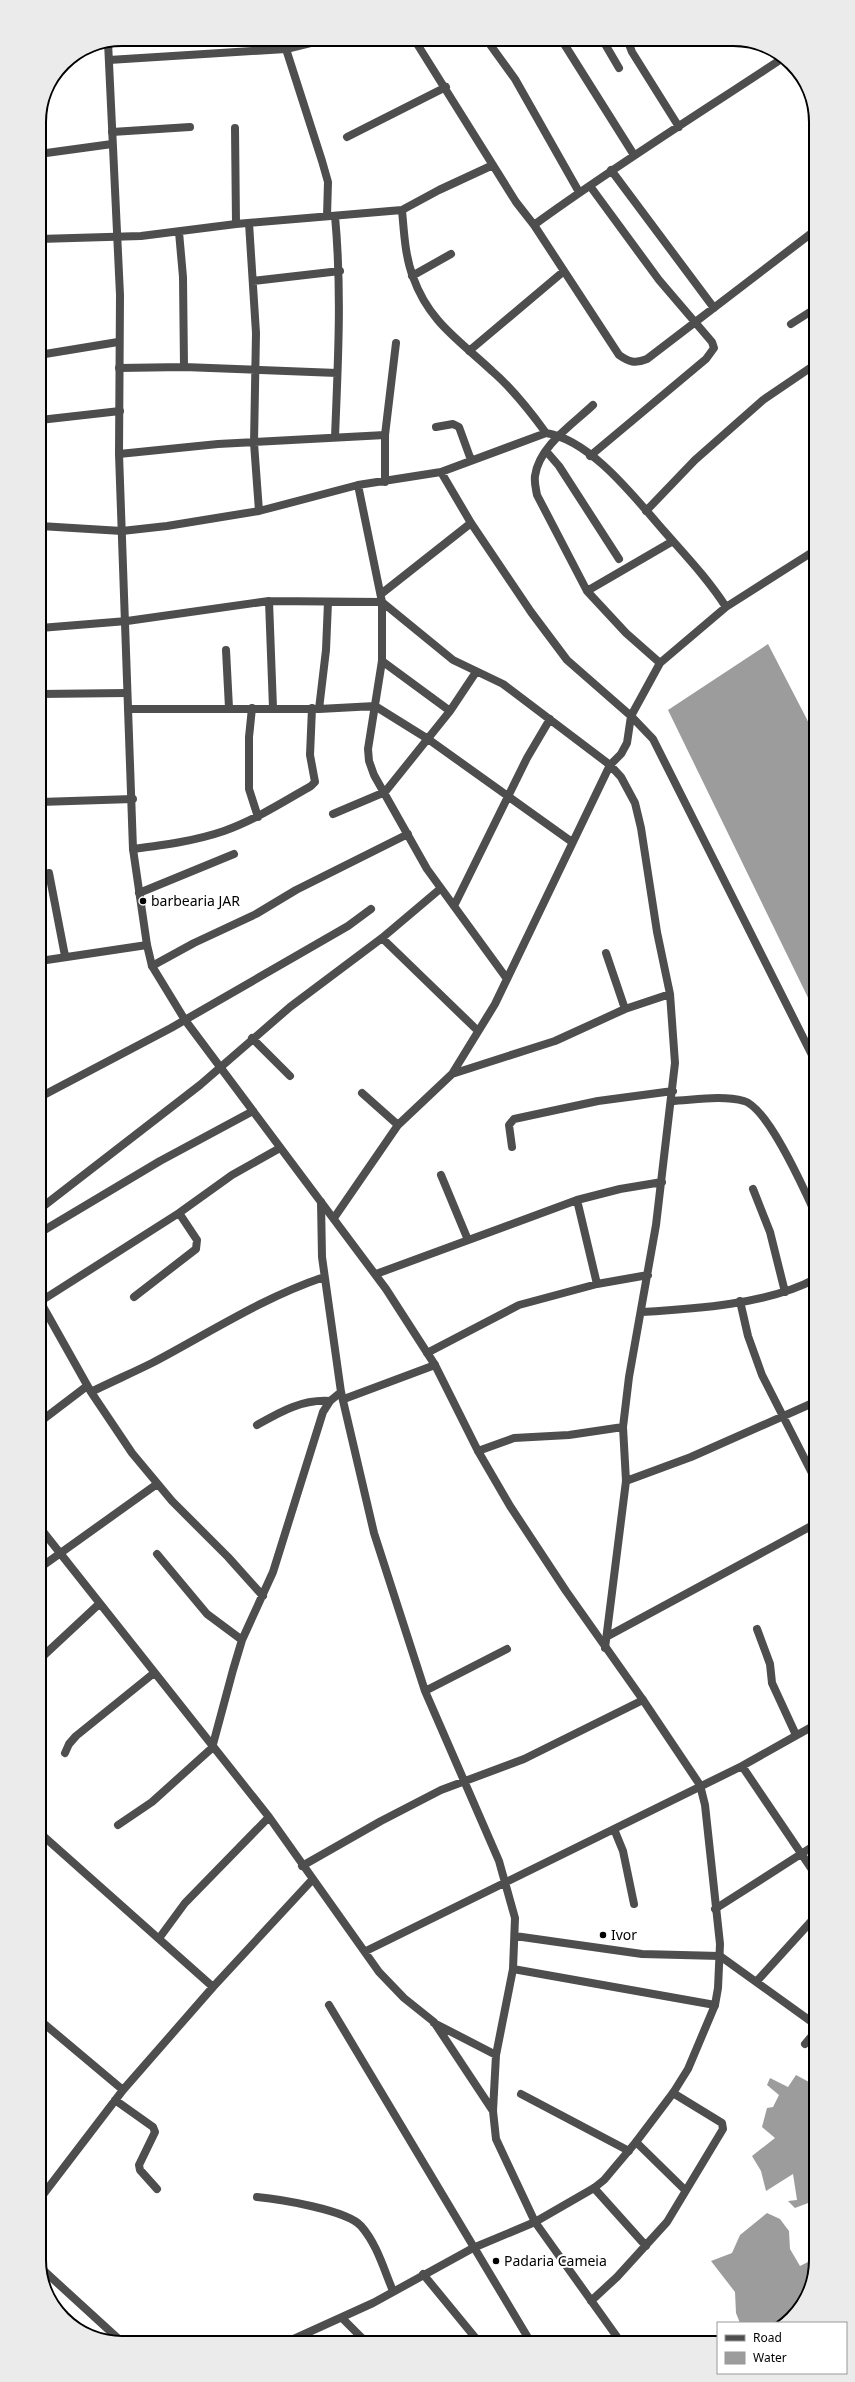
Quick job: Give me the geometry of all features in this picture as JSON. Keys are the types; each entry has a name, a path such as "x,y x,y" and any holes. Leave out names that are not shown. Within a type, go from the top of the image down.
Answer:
{"street":[{"path":"109,60 286,49 298,46"},
{"path":"419,46 446,87 516,202 534,225 619,355 629,362 638,363 647,359 809,237"},
{"path":"491,46 515,79 580,192"},
{"path":"565,46 634,155"},
{"path":"606,46 619,68"},
{"path":"630,46 679,128"},
{"path":"108,48 120,295 118,342 120,411 119,454 127,621 127,693 133,799 133,849 138,892 152,966 185,1020 376,1274 435,1365 478,1451 510,1506 605,1648 643,1700 700,1785 708,1819 720,1956 715,2005 688,2068 673,2093 636,2142 594,2188 536,2222 473,2248 310,2336"},
{"path":"286,49 328,182 331,216 340,271 340,339 337,373 335,437"},
{"path":"534,225 611,170 679,128 778,61"},
{"path":"347,136 446,87"},
{"path":"112,132 190,127"},
{"path":"235,128 236,224"},
{"path":"46,153 112,144"},
{"path":"46,239 117,238 179,232 249,222 402,210 439,190 493,165"},
{"path":"611,170 714,308"},
{"path":"590,186 659,280 694,323 712,342 712,353 590,456"},
{"path":"402,210 412,276 422,298 439,323 493,371 520,400 546,433"},
{"path":"249,222 253,281 256,370 254,442 255,486 259,511"},
{"path":"179,232 183,285 184,367"},
{"path":"412,276 451,254"},
{"path":"253,281 340,271"},
{"path":"469,351 564,271"},
{"path":"791,324 809,313"},
{"path":"46,353 118,342"},
{"path":"385,482 385,435 396,343"},
{"path":"119,368 184,367 337,373"},
{"path":"646,511 695,460 758,405 809,369"},
{"path":"594,405 546,451 538,466 535,478 537,495 587,591 626,634 660,663"},
{"path":"46,419 120,411"},
{"path":"436,427 452,424 459,427 471,460"},
{"path":"46,526 122,531 167,526 259,511 358,485 385,482 441,472 546,433 560,436 590,456 646,511 712,584 726,606"},
{"path":"119,454 218,444 385,435"},
{"path":"546,451 559,466 619,559"},
{"path":"441,472 471,523 531,612 567,660 631,716 653,739 809,1049"},
{"path":"358,485 381,598 382,661 368,749 369,761 408,834 440,889 507,979"},
{"path":"46,628 127,621 269,602 328,602 381,598 471,523"},
{"path":"587,591 673,541"},
{"path":"334,1218 398,1125 452,1074 478,1031 507,979 610,765 621,754 627,743 631,716 660,663 726,606 809,554"},
{"path":"381,598 453,660 503,684 610,765 621,777 635,803 642,828 657,932 670,994 674,1030 675,1063 662,1182 623,1427 626,1481 608,1636 605,1648"},
{"path":"269,602 273,708"},
{"path":"133,849 180,842 223,831 258,817 315,782 310,755 326,650 328,602"},
{"path":"226,650 229,708"},
{"path":"382,661 450,711"},
{"path":"333,814 385,792 450,711 476,672"},
{"path":"46,694 127,693"},
{"path":"128,709 316,708 375,706 428,739 572,842"},
{"path":"252,708 249,737 249,789 258,817"},
{"path":"454,906 508,797 550,720"},
{"path":"46,802 133,799"},
{"path":"152,966 194,943 256,914 296,890 408,834"},
{"path":"138,892 234,854"},
{"path":"49,873 65,956"},
{"path":"46,1203 221,1068 252,1038 290,1007 382,938 440,889"},
{"path":"46,1094 185,1020 348,926 371,909"},
{"path":"382,938 478,1031"},
{"path":"46,959 147,945"},
{"path":"606,953 625,1009"},
{"path":"452,1074 555,1041 625,1009 670,994"},
{"path":"252,1038 290,1076"},
{"path":"512,1147 509,1125 514,1119 598,1101 673,1091"},
{"path":"362,1093 398,1125"},
{"path":"671,1101 728,1099 744,1101 755,1106 780,1144 809,1199"},
{"path":"46,1229 160,1161 253,1111"},
{"path":"46,1299 178,1213 232,1175 280,1148"},
{"path":"441,1175 468,1240"},
{"path":"376,1274 577,1200 620,1189 662,1182"},
{"path":"753,1189 770,1232 786,1292"},
{"path":"577,1200 597,1284"},
{"path":"321,1202 324,1277 343,1396 374,1533 425,1691 507,1883 515,1918 512,1969 496,2055 493,2111 496,2139 536,2222 616,2336"},
{"path":"134,1297 196,1249 197,1240 178,1213"},
{"path":"427,1353 519,1305 597,1284 648,1275"},
{"path":"46,1418 89,1389 152,1362 252,1307 291,1288 324,1277"},
{"path":"642,1312 740,1301 786,1292 809,1282"},
{"path":"740,1301 748,1336 762,1375 809,1468"},
{"path":"46,1311 89,1389 132,1453 157,1484 228,1557 263,1596"},
{"path":"257,1425 292,1406 319,1400 330,1401 435,1365"},
{"path":"118,1825 152,1802 212,1748 232,1670 242,1640 263,1596 290,1521 323,1412 330,1401"},
{"path":"626,1481 783,1418 809,1405"},
{"path":"478,1451 514,1438 569,1435 623,1427"},
{"path":"46,1563 60,1552 106,1522 157,1484"},
{"path":"608,1636 809,1527"},
{"path":"46,1535 212,1748 269,1817 302,1866 366,1952 379,1972 404,1998 434,2022 496,2055"},
{"path":"157,1554 207,1614 242,1640"},
{"path":"46,1653 99,1604"},
{"path":"757,1629 770,1664 772,1683 796,1735"},
{"path":"425,1691 507,1649"},
{"path":"65,1753 69,1744 76,1736 154,1673"},
{"path":"302,1866 381,1821 441,1790 524,1759 643,1700"},
{"path":"366,1952 507,1883 700,1785 742,1766 796,1735 809,1730"},
{"path":"742,1766 809,1865"},
{"path":"160,1937 185,1903 269,1817"},
{"path":"614,1829 623,1851 634,1904"},
{"path":"46,1838 160,1937 213,1987"},
{"path":"715,1909 809,1849"},
{"path":"46,2191 123,2090 213,1987 312,1880"},
{"path":"757,1981 809,1924"},
{"path":"515,1936 642,1954 720,1956 757,1981 809,2020"},
{"path":"512,1969 715,2005"},
{"path":"329,2005 527,2336"},
{"path":"434,2022 493,2111"},
{"path":"46,2025 123,2090"},
{"path":"805,2044 809,2039"},
{"path":"591,2301 617,2277 667,2222 724,2126 673,2093"},
{"path":"521,2094 629,2151"},
{"path":"115,2100 153,2127 155,2132 139,2165 140,2170 157,2189"},
{"path":"636,2142 685,2190"},
{"path":"594,2188 646,2246"},
{"path":"257,2197 275,2199 343,2215 360,2225 372,2241 394,2291"},
{"path":"48,2274 115,2336"},
{"path":"423,2274 474,2336"},
{"path":"342,2318 360,2336"}],"water":[{"path":"768,644 809,723 809,1000 668,710"},
{"path":"796,2075 809,2082 809,2203 795,2208 788,2201 797,2200 793,2174 766,2191 761,2171 752,2156 775,2138 762,2127 767,2108 773,2107 779,2095 767,2085 770,2078 788,2087"},
{"path":"767,2213 780,2219 789,2231 790,2249 800,2266 809,2262 805,2284 799,2298 787,2314 776,2322 740,2322 736,2313 735,2292 711,2261 732,2253 740,2235"}],"place":[{"name":"barbearia JAR","path":"143,901"},
{"name":"Ivor","path":"603,1935"},
{"name":"Padaria Cameia","path":"496,2261"}]}
